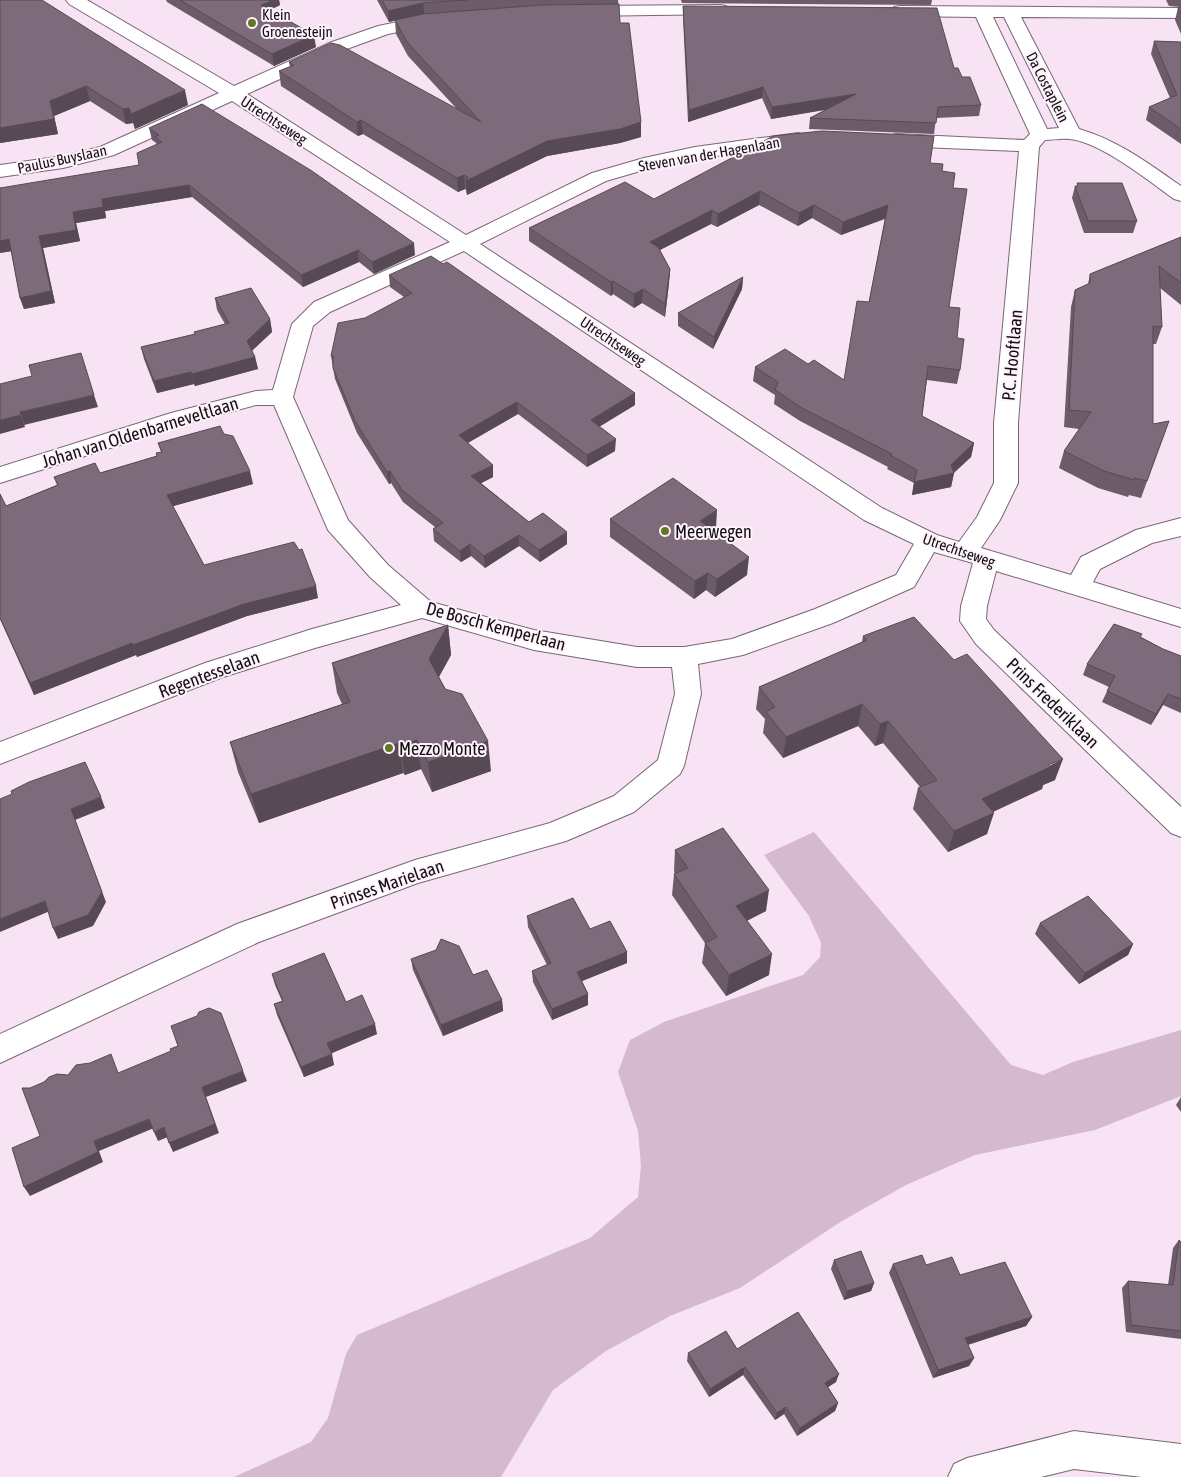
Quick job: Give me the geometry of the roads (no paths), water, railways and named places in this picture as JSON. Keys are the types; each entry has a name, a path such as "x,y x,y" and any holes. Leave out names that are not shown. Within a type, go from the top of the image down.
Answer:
{"street":[{"name":"Utrechtseweg","path":"75,0 232,93 465,242 872,514 928,541 1181,618"},
{"path":"562,11 652,5 732,10"},
{"path":"882,11 1181,13"},
{"name":"Da Costaplein","path":"982,12 1034,140 1071,133 1010,12"},
{"name":"Paulus Buyslaan","path":"0,171 63,162 107,151 338,46 384,30 449,19"},
{"path":"1071,133 1094,139 1112,147 1181,195"},
{"name":"Steven van der Hagenlaan","path":"465,242 599,177 642,164 740,146 820,136"},
{"path":"880,139 1034,140"},
{"name":"P.C. Hooftlaan","path":"975,556 988,520 1006,483 1006,423 1034,140"},
{"path":"282,397 303,324 322,308 465,242"},
{"name":"Johan van Oldenbarneveltlaan","path":"0,475 180,418 256,398 282,397"},
{"name":"De Bosch Kemperlaan","path":"282,397 336,524 379,571 422,609 534,640 637,657 684,657 734,648 824,616 905,581 928,541"},
{"path":"1078,587 1090,563 1145,536 1181,527"},
{"name":"Prins Frederiklaan","path":"975,556 973,620 981,632 1181,826"},
{"name":"Regentesselaan","path":"0,753 214,670 312,639 422,609"},
{"name":"Prinses Marielaan","path":"0,1049 248,933 415,872 556,833 624,804 670,766 688,694 684,657"},
{"path":"967,1477 1074,1450 1181,1463"}],"place":[{"name":"Klein Groenesteijn","path":"252,23"},
{"name":"Meerwegen","path":"665,531"},
{"name":"Mezzo Monte","path":"389,748"}]}
